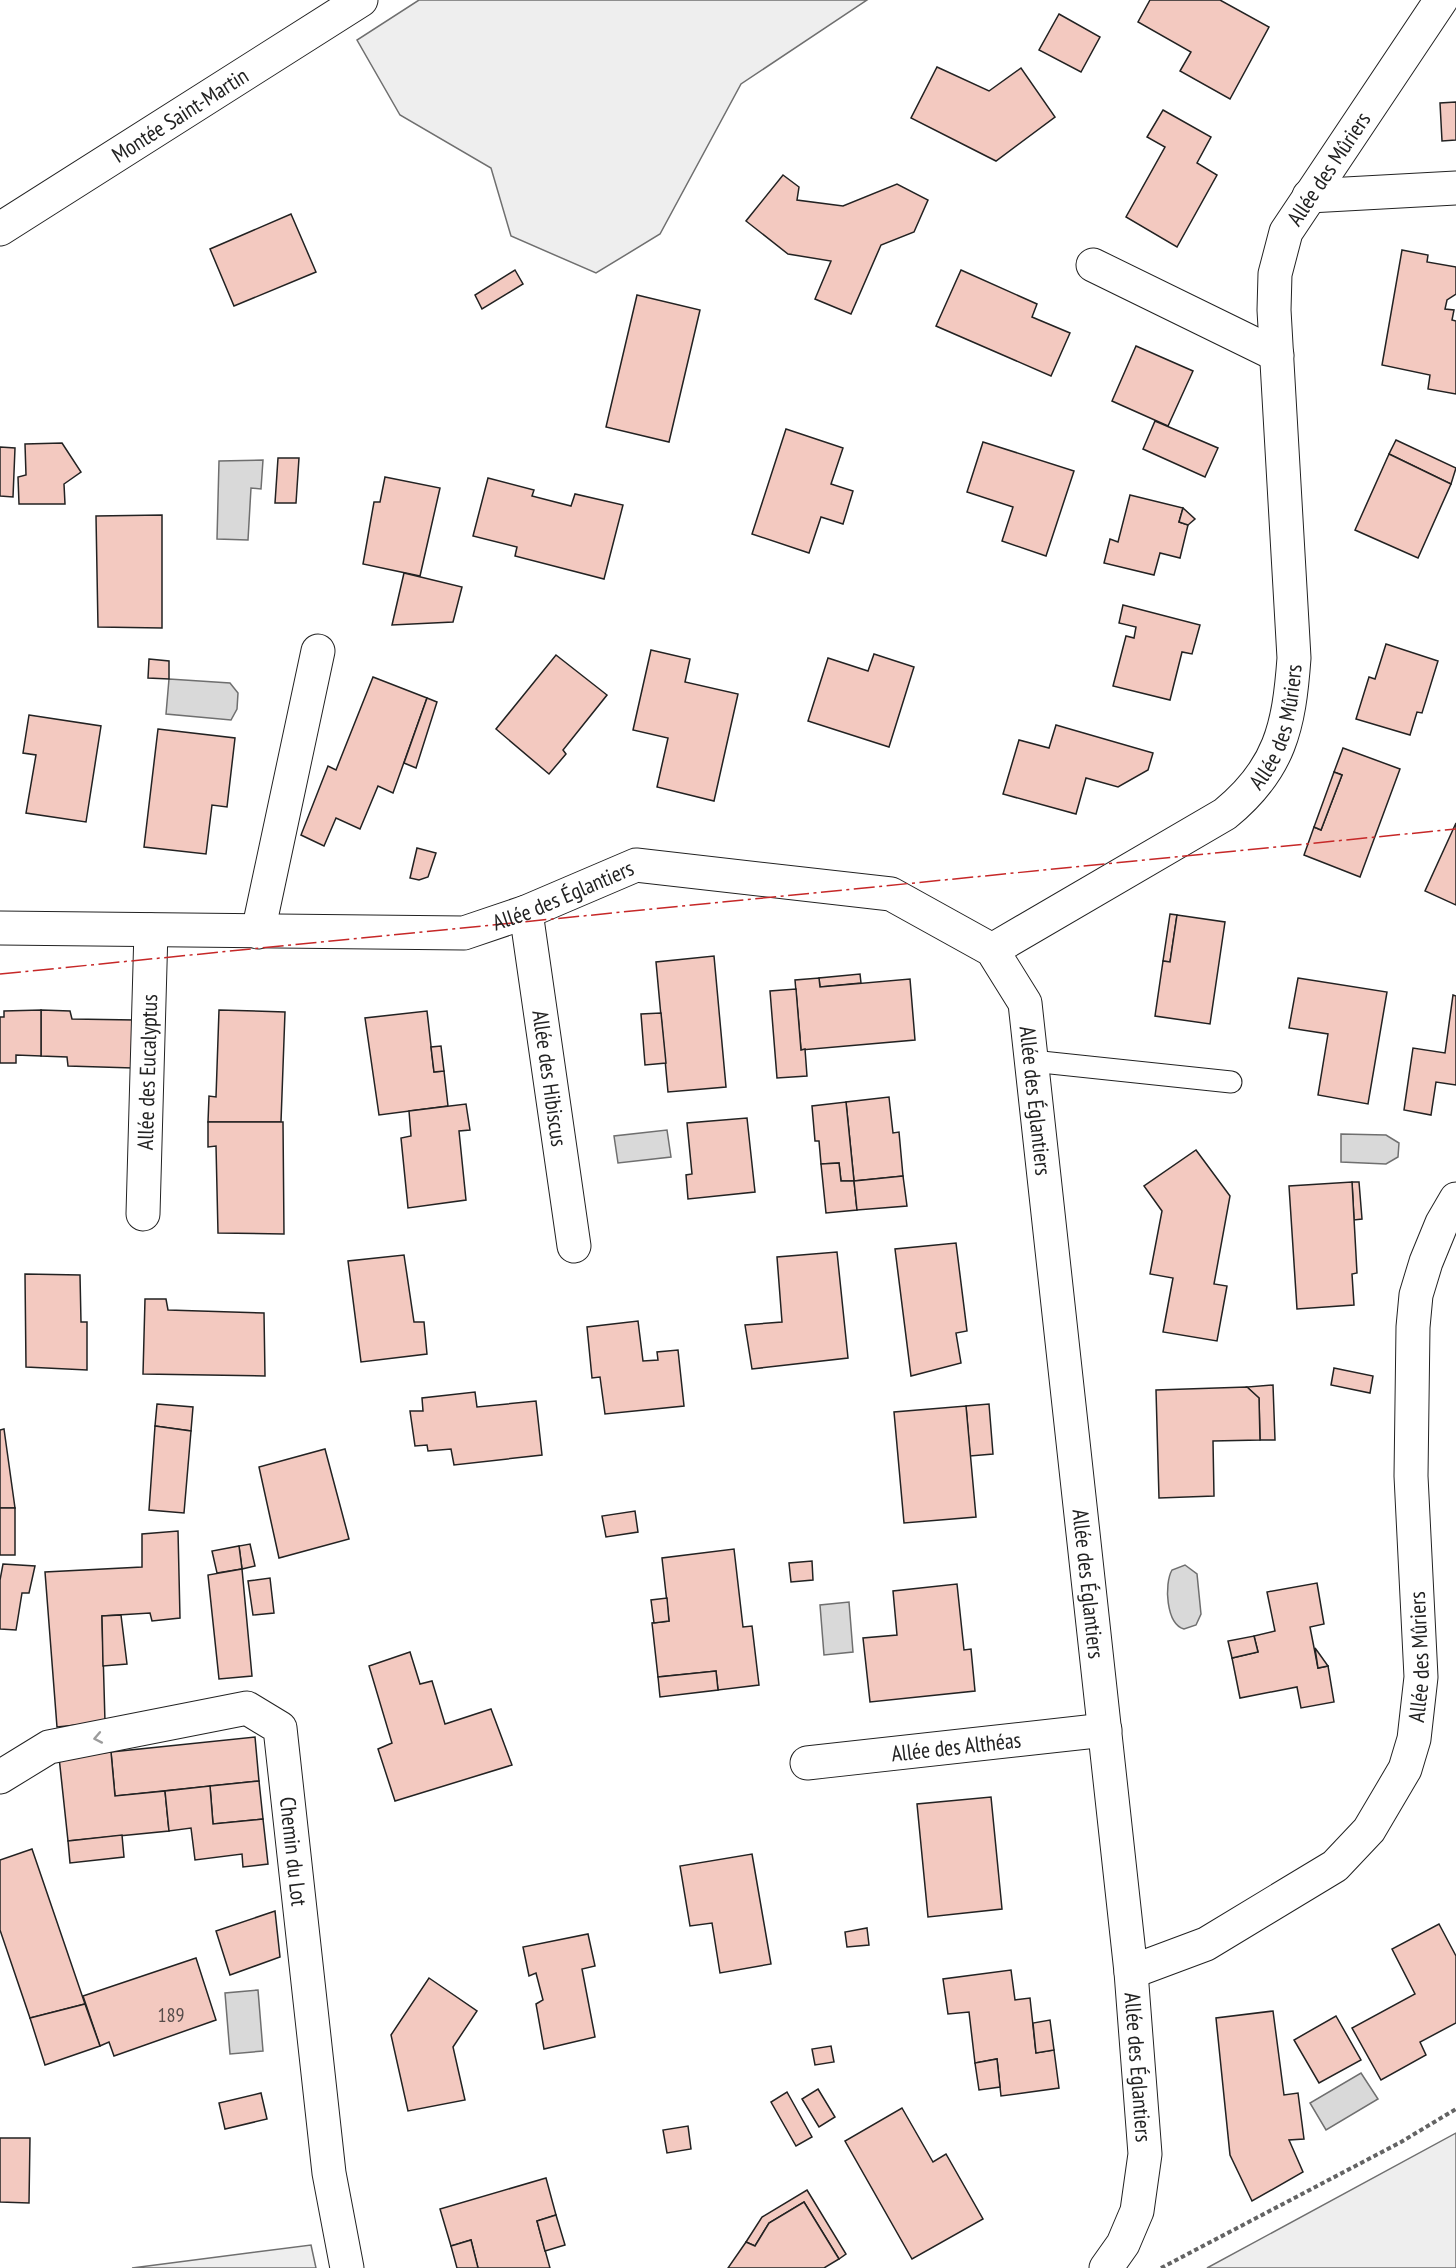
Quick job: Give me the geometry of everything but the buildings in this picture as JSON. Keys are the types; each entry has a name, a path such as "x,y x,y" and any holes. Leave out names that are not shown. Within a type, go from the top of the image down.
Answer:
{"street":[{"name":"Montée Saint-Martin","path":"0,229 361,0"},
{"name":"Allée des Mûriers","path":"992,950 1225,814 1254,788 1271,763 1283,734 1291,697 1294,658 1277,355 1275,274 1286,232 1441,0"},
{"path":"1309,196 1456,188"},
{"path":"1093,265 1277,355"},
{"path":"258,932 318,651"},
{"name":"Allée des Églantiers","path":"0,928 464,933 526,912 636,865 891,894 992,950 1025,1003 1131,1972 1145,2154 1137,2211 1123,2244 1106,2268"},
{"name":"Allée des Hibiscus","path":"526,912 574,1246"},
{"name":"Allée des Eucalyptus","path":"143,1214 151,930"},
{"name":"Allée des Mûriers","path":"1131,1972 1206,1944 1335,1866 1369,1830 1405,1769 1414,1739 1421,1677 1411,1476 1413,1327 1416,1295 1426,1262 1442,1223 1456,1199"},
{"name":"Chemin du Lot","path":"0,1777 49,1747 248,1708 280,1728 329,2173 347,2268"},
{"name":"Allée des Althéas","path":"807,1763 1105,1730"}],"lane":[{"path":"1032,1061 1231,1082"}],"path":[{"path":"1161,2268 1401,2142 1456,2109"}],"shaded area":[{"path":"419,0 867,0 741,84 660,234 596,273 511,236 491,168 400,115 357,40"},
{"path":"263,460 261,489 251,488 248,540 217,539 219,461"},
{"path":"169,679 230,683 238,693 237,709 231,720 166,714"},
{"path":"667,1130 671,1157 618,1163 614,1136"},
{"path":"1341,1134 1386,1135 1399,1143 1398,1157 1386,1164 1341,1162"},
{"path":"1185,1565 1197,1574 1201,1614 1196,1625 1184,1629 1173,1620 1170,1612 1168,1584 1172,1570"},
{"path":"849,1602 853,1652 824,1655 820,1605"},
{"path":"258,1990 263,2051 230,2054 225,1993"},
{"path":"1361,2073 1378,2099 1326,2130 1310,2103"},
{"path":"1456,2133 1456,2268 1207,2268"},
{"path":"311,2245 316,2268 132,2268"}],"power":[{"path":"0,974 1456,829"}]}
